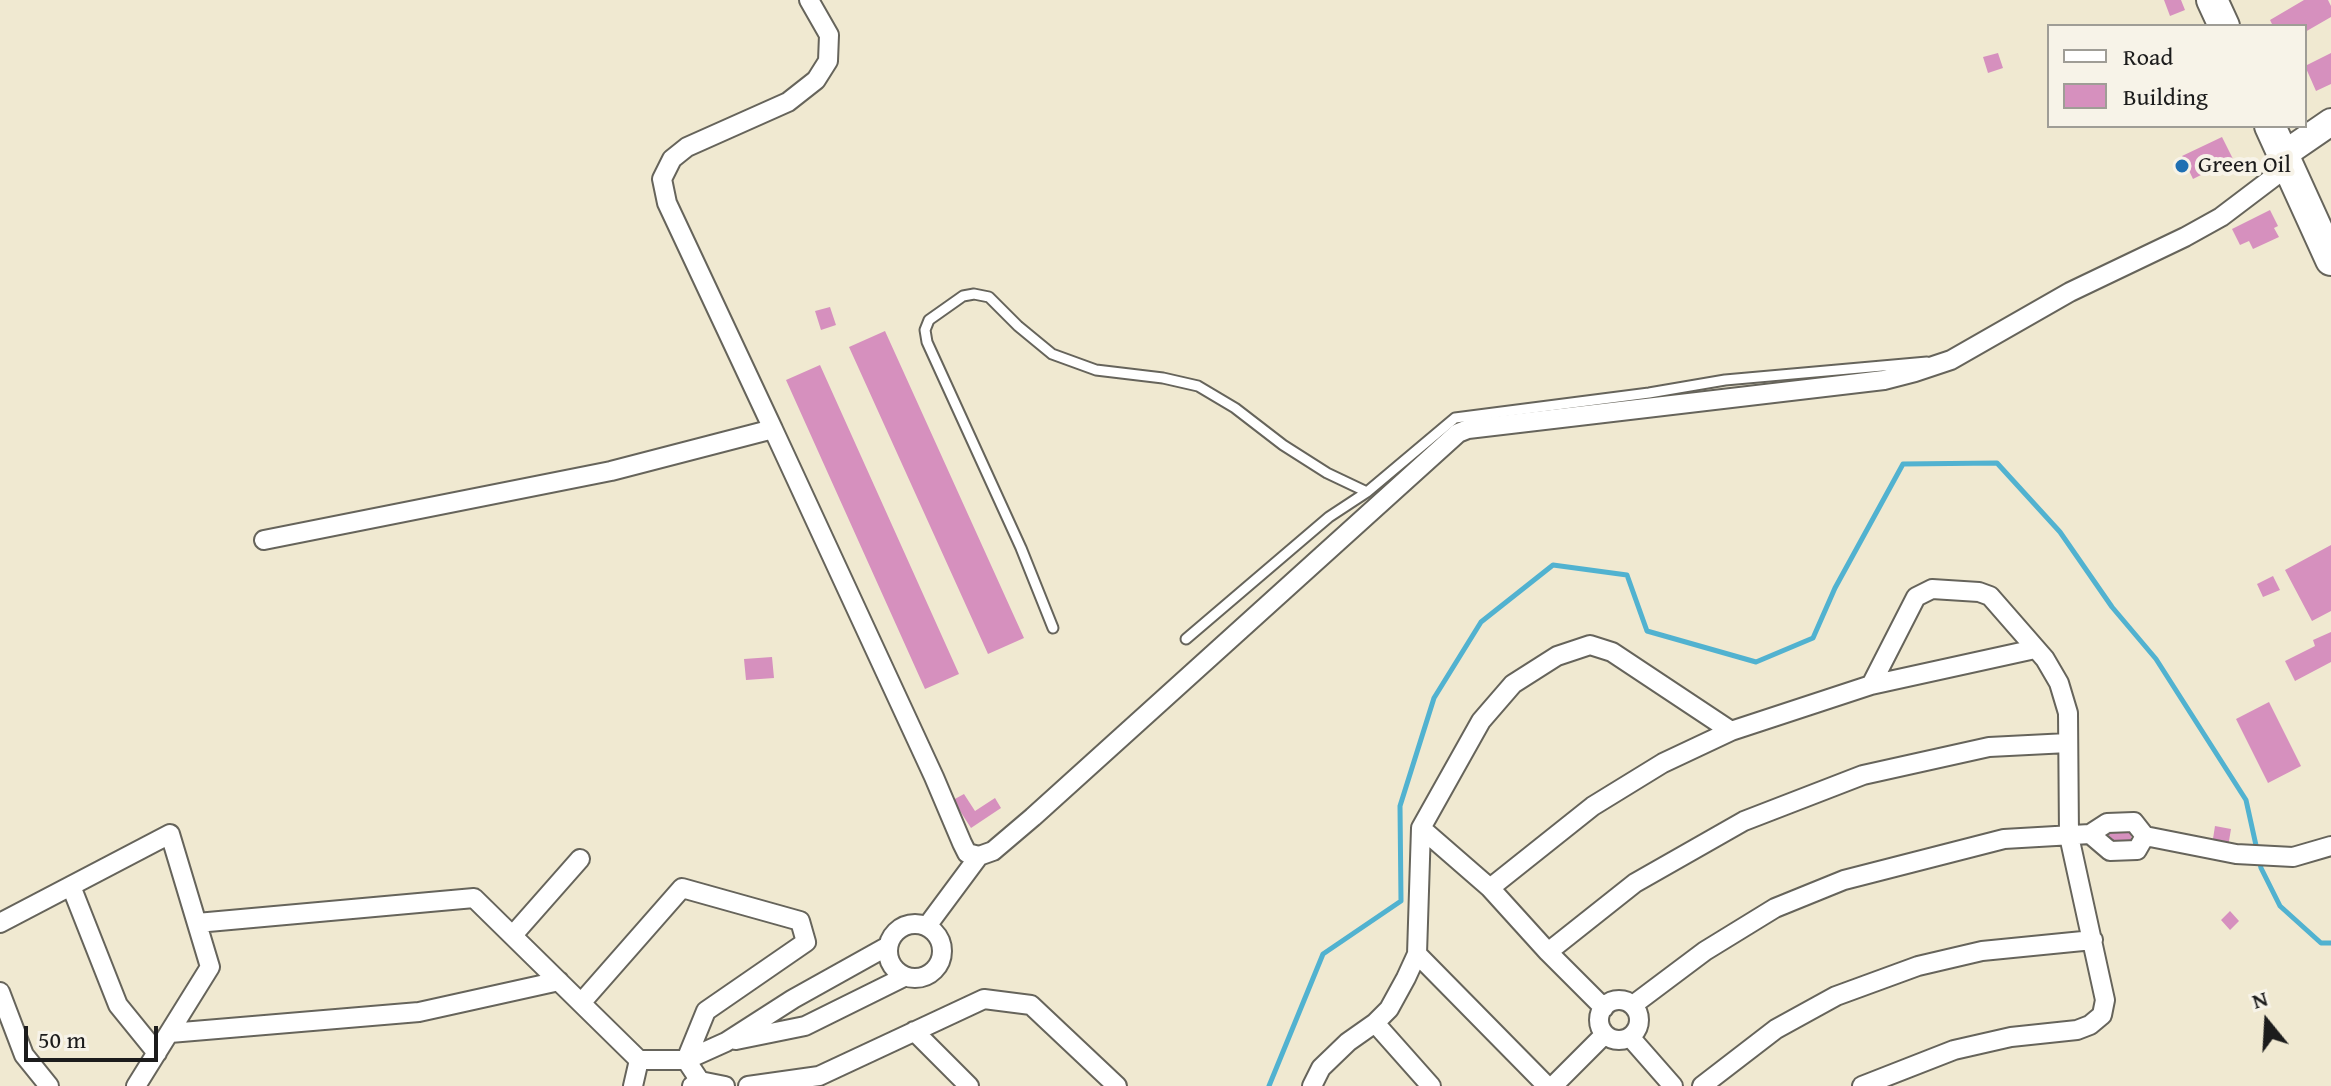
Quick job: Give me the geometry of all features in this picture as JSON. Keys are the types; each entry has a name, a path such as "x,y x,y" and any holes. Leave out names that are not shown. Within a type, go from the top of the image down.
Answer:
{"main road":[{"path":"2212,0 2223,24"},
{"path":"2271,128 2331,260"}],"street":[{"path":"809,0 829,35 828,61 816,80 788,102 687,147 672,159 662,179 667,203 928,762 962,843 967,853 979,856 993,851 1033,817 1458,433 1468,429 1884,380 1951,360 2070,292 2221,217 2331,122"},
{"path":"264,540 611,471 773,429"},
{"path":"1862,1086 1954,1050 2011,1037 2077,1030 2090,1025 2102,1015 2105,1000 2069,836 2068,713 2059,683 2045,659 1990,596 1979,592 1932,589 1916,597 1871,685"},
{"path":"1312,1086 1321,1068 1389,1009 1417,954 1421,828 1481,721 1513,684 1557,656 1590,645 1612,652 1731,731"},
{"path":"1490,888 1593,806 1663,763 1731,731 1871,685 2035,649"},
{"path":"1548,952 1635,883 1744,821 1863,775 1989,747 2068,743"},
{"path":"1633,1005 1705,951 1775,908 1844,880 2004,839 2090,834 2107,823 2134,822 2145,836 2236,854 2293,857 2331,846"},
{"path":"1421,828 1490,888 1604,1008"},
{"path":"0,923 170,834 210,967 136,1086"},
{"path":"2090,834 2110,851 2137,850 2145,836"},
{"path":"927,926 979,856"},
{"path":"513,935 580,859"},
{"path":"71,886 118,1005 157,1053"},
{"path":"581,1003 682,888 800,921 806,942 706,1011 686,1060 696,1083 725,1086"},
{"path":"197,923 474,898 639,1060 686,1060 726,1042 793,999 888,946"},
{"path":"914,924 927,926 936,933 942,944 943,956 938,968 928,976 916,979 904,977 894,969 888,946 893,935 902,927 914,924"},
{"path":"1702,1086 1776,1029 1836,996 1918,966 1982,951 2093,940"},
{"path":"1417,954 1547,1086"},
{"path":"726,1042 805,1026 904,977"},
{"path":"170,1033 419,1012 559,981"},
{"path":"0,992 24,1055 49,1086"},
{"path":"748,1086 824,1081 914,1031 984,999 1031,1005 1117,1086"},
{"path":"1620,1000 1633,1005 1639,1021 1630,1037 1617,1040 1605,1034 1600,1024 1604,1008 1620,1000"},
{"path":"1375,1023 1431,1086"},
{"path":"914,1031 969,1086"},
{"path":"1553,1086 1605,1034"},
{"path":"1630,1037 1673,1086"},
{"path":"633,1086 639,1060"}],"lane":[{"path":"1053,628 1021,548 927,342 925,330 929,320 963,296 974,294 989,297 1052,354 1096,370 1163,378 1198,386 1235,408 1283,445 1327,473 1367,492"},
{"path":"1186,639 1329,517 1367,492 1455,418 1725,380 1951,360"}],"building":[{"path":"2164,0 2181,0 2185,10 2170,16"},
{"path":"2304,0 2328,0 2331,6 2331,17 2307,31 2307,24 2272,24 2270,20"},
{"path":"1998,53 2003,68 1988,73 1983,57"},
{"path":"2331,53 2331,84 2316,91 2307,65"},
{"path":"2222,137 2233,159 2193,179 2182,156"},
{"path":"2270,210 2278,226 2274,228 2279,237 2253,249 2249,241 2240,245 2232,229"},
{"path":"830,307 836,325 821,330 815,311"},
{"path":"885,331 1024,638 988,654 849,347"},
{"path":"820,365 959,674 925,689 786,380"},
{"path":"2331,545 2331,611 2312,621 2285,570"},
{"path":"2273,576 2280,590 2263,597 2257,584"},
{"path":"2331,632 2331,662 2295,681 2285,661 2315,646 2313,640"},
{"path":"772,657 774,678 746,680 744,659"},
{"path":"2269,702 2301,766 2268,783 2236,719"},
{"path":"964,794 975,811 995,798 1001,808 971,828 953,800"},
{"path":"2215,826 2231,829 2228,847 2212,845"},
{"path":"2131,828 2131,841 2109,842 2109,829"},
{"path":"2230,911 2239,921 2230,930 2221,920"}],"waterway":[{"path":"1269,1086 1323,954 1401,901 1400,806 1434,698 1481,622 1553,565 1627,575 1647,631 1756,662 1813,638 1835,588 1903,464 1997,463 2060,532 2112,607 2156,659 2246,800 2261,868 2280,906 2321,943 2331,943"}],"place":[{"name":"Green Oil","path":"2182,166"}]}
